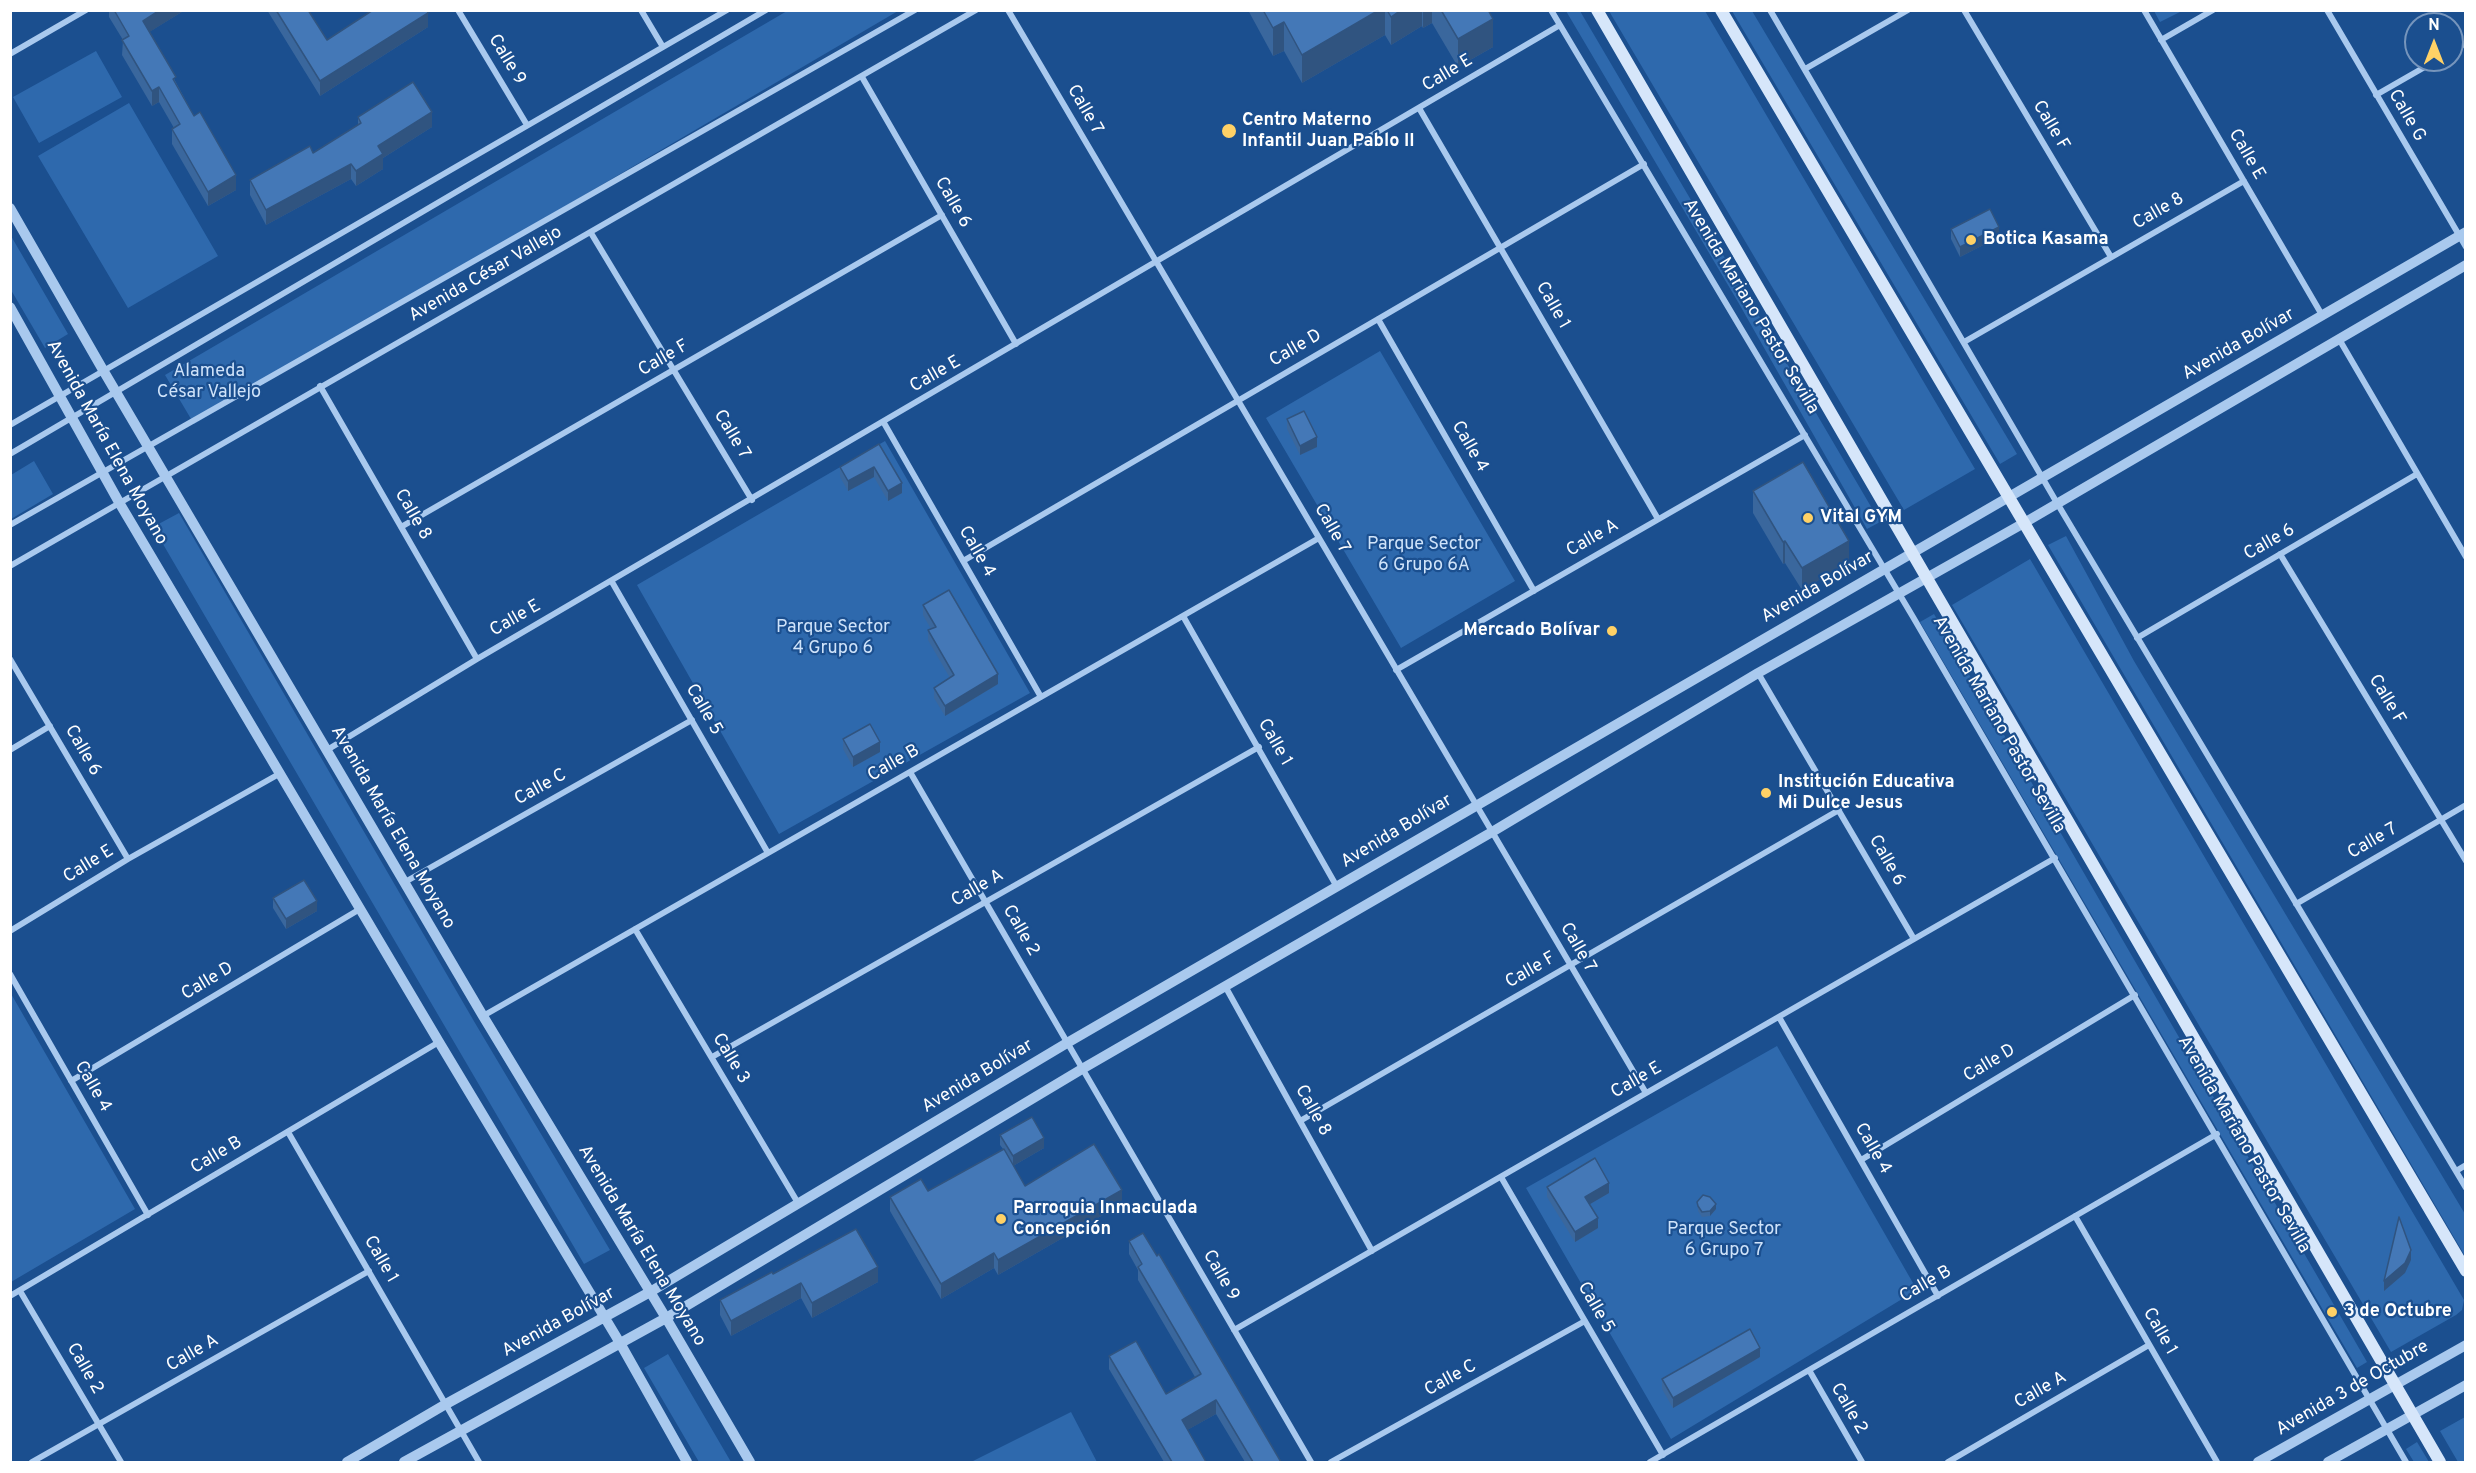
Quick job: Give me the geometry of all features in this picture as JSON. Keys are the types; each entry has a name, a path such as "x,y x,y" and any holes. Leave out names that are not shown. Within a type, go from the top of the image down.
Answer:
{"main road":[{"name":"Avenida Mariano Pastor Sevilla","path":"1597,10 1913,552 2393,1385 2440,1462"},
{"path":"1721,10 2466,1271"}],"street":[{"path":"10,54 86,10"},
{"name":"Calle 9","path":"458,10 528,125"},
{"path":"642,10 663,47"},
{"path":"10,425 727,10"},
{"path":"10,454 766,10"},
{"name":"Avenida César Vallejo","path":"10,525 915,10"},
{"name":"Avenida César Vallejo","path":"10,566 976,10"},
{"name":"Calle 7","path":"1008,10 1646,1094"},
{"name":"Avenida Mariano Pastor Sevilla","path":"1551,10 1899,593 2217,1134 2406,1462"},
{"path":"1770,10 2057,503 2466,1188"},
{"path":"1805,69 1908,10"},
{"name":"Calle F","path":"1964,10 2110,257"},
{"name":"Calle E","path":"2144,10 2322,315"},
{"path":"2161,40 2213,10"},
{"name":"Calle G","path":"2327,10 2376,95 2462,234"},
{"name":"Calle E","path":"327,750 477,659 884,423 1560,25"},
{"path":"2376,95 2416,72"},
{"name":"Calle 6","path":"862,77 1017,344"},
{"name":"Calle 1","path":"1419,108 1658,519"},
{"name":"Calle D","path":"963,561 1644,164"},
{"name":"Calle 8","path":"1965,342 2244,181"},
{"name":"Avenida María Elena Moyano","path":"10,208 483,1016 666,1318 750,1462"},
{"name":"Calle F","path":"401,527 942,215"},
{"name":"Calle 7","path":"591,233 752,500"},
{"path":"2462,234 2466,247"},
{"name":"Avenida Bolívar","path":"347,1462 446,1404 650,1292 1067,1043 2462,234"},
{"path":"404,1462 666,1318 1082,1069 1492,832 1758,673 2024,523 2466,265"},
{"name":"Avenida María Elena Moyano","path":"10,307 120,504 620,1343 687,1462"},
{"name":"Calle 4","path":"1378,319 1534,591"},
{"path":"2339,339 2466,557"},
{"name":"Calle 8","path":"320,386 477,659"},
{"name":"Calle 4","path":"884,423 1041,697"},
{"name":"Calle A","path":"1396,670 1805,435"},
{"name":"Calle 6","path":"2137,638 2417,474"},
{"name":"Calle B","path":"483,1016 1319,538"},
{"name":"Calle F","path":"2280,554 2466,861"},
{"name":"Calle 5","path":"612,582 768,853"},
{"name":"Calle 1","path":"1183,616 1337,887"},
{"name":"Calle 6","path":"10,659 128,859"},
{"name":"Calle 6","path":"1758,673 1914,939"},
{"name":"Calle C","path":"405,882 692,720"},
{"path":"10,750 50,726"},
{"name":"Calle A","path":"712,1057 1259,747"},
{"name":"Calle 2","path":"910,772 1067,1043"},
{"name":"Calle E","path":"10,930 128,859 279,774"},
{"name":"Calle 7","path":"2296,904 2466,805"},
{"name":"Calle F","path":"1300,1120 1839,810"},
{"name":"Calle E","path":"1234,1330 2055,858"},
{"name":"Calle D","path":"71,1081 360,909"},
{"name":"Calle 3","path":"635,929 798,1203"},
{"name":"Calle 4","path":"10,974 148,1215"},
{"name":"Calle 8","path":"1225,986 1372,1251"},
{"name":"Calle D","path":"1861,1160 2135,995"},
{"name":"Calle 4","path":"1779,1017 1938,1296"},
{"name":"Calle B","path":"10,1296 439,1042"},
{"name":"Calle 9","path":"1067,1043 1311,1462"},
{"name":"Calle 1","path":"288,1132 446,1404"},
{"name":"Calle B","path":"1650,1462 2217,1134"},
{"path":"2456,1171 2466,1165"},
{"name":"Calle 5","path":"1501,1177 1663,1455"},
{"name":"Calle 1","path":"2075,1216 2217,1462"},
{"name":"Calle A","path":"32,1462 369,1271"},
{"name":"Calle 2","path":"20,1290 121,1462"},
{"name":"Calle C","path":"1331,1462 1585,1321"},
{"name":"Calle A","path":"1948,1462 2149,1345"},
{"name":"Avenida 3 de Octubre","path":"2258,1462 2466,1345"},
{"name":"Calle 2","path":"1809,1370 1862,1462"},
{"path":"2328,1462 2466,1385"},
{"path":"446,1404 479,1462"}],"green space":[{"name":"Alameda César Vallejo","path":"787,11 898,11 194,424 165,375"},
{"path":"1566,11 1580,11 1880,522 1867,529 1738,302"},
{"path":"1609,11 1705,11 1975,469 1904,510"},
{"path":"1732,11 1752,11 2017,454 2000,464"},
{"path":"2154,11 2182,11 2160,22"},
{"path":"96,51 122,97 39,143 13,97"},
{"path":"129,103 218,256 128,308 38,156"},
{"path":"11,236 68,334 45,348 11,290"},
{"name":"Parque Sector 6 Grupo 6A","path":"1380,351 1515,581 1401,648 1266,418"},
{"name":"Parque Sector 4 Grupo 6","path":"885,441 1030,693 779,834 637,585"},
{"path":"34,461 53,494 11,519 11,475"},
{"path":"179,513 475,1023 610,1250 584,1264 355,873 153,527"},
{"path":"2066,536 2134,661 2465,1214 2465,1256 2048,545"},
{"path":"2030,559 2464,1300 2462,1310 2456,1315 2391,1352 1952,605"},
{"path":"1934,614 2367,1362 2357,1368 1920,622"},
{"path":"10,992 135,1209 11,1282 10,1282"},
{"name":"Parque Sector 6 Grupo 7","path":"1777,1046 1917,1290 1671,1439 1526,1188"},
{"path":"668,1354 731,1462 699,1462 644,1368"},
{"path":"1071,1412 1097,1462 971,1462"},
{"path":"2465,1417 2465,1462 2458,1462 2440,1431"},
{"path":"2417,1442 2429,1462 2414,1462 2406,1449"}],"building":[{"path":"114,10 160,10 143,21 176,77 173,79 194,116 200,112 236,175 208,192 172,129 180,124 159,87 152,91 122,40 129,36"},
{"path":"276,10 308,10 327,40 373,10 427,10 428,13 320,81"},
{"path":"1263,10 1379,10 1302,55 1284,22 1273,28"},
{"path":"1387,10 1401,10 1391,17"},
{"path":"1441,10 1488,10 1493,19 1458,39"},
{"path":"413,82 432,112 378,146 383,154 356,171 351,164 266,210 250,180 310,146 313,153 361,123 358,117"},
{"path":"1990,209 1999,227 1960,247 1951,229"},
{"path":"1304,411 1317,437 1300,446 1287,419"},
{"path":"879,444 902,483 888,491 874,467 848,481 840,467"},
{"path":"1803,462 1849,541 1802,568 1785,541 1783,542 1753,491"},
{"path":"949,590 998,674 945,706 934,688 954,675 928,630 936,627 923,605"},
{"path":"870,724 880,742 853,757 843,739"},
{"path":"304,880 317,901 286,919 273,898"},
{"path":"1032,1117 1044,1138 1013,1156 1000,1135"},
{"path":"1094,1144 1122,1190 998,1260 994,1253 941,1284 890,1197 921,1179 928,1191 1004,1149 1025,1186"},
{"path":"1595,1158 1609,1183 1585,1197 1598,1218 1575,1232 1547,1187"},
{"path":"1703,1195 1710,1197 1716,1204 1710,1211 1702,1212 1698,1206 1697,1202"},
{"path":"2399,1217 2411,1250 2405,1263 2384,1281"},
{"path":"856,1229 878,1267 812,1303 801,1283 731,1321 720,1300"},
{"path":"1143,1233 1157,1256 1159,1254 1281,1462 1253,1462 1216,1400 1182,1420 1206,1462 1172,1462 1109,1356 1136,1341 1166,1394 1201,1374 1138,1267 1142,1264 1129,1241"},
{"path":"1750,1329 1760,1348 1673,1398 1662,1379"}],"place":[{"name":"Centro Materno Infantil Juan Pablo II","path":"1229,131"},
{"name":"Botica Kasama","path":"1971,240"},
{"name":"Vital GYM","path":"1808,518"},
{"name":"Mercado Bolívar","path":"1612,631"},
{"name":"Institución Educativa Mi Dulce Jesus","path":"1766,793"},
{"name":"Parroquia Inmaculada Concepción","path":"1001,1219"},
{"name":"3 de Octubre","path":"2332,1312"}]}
